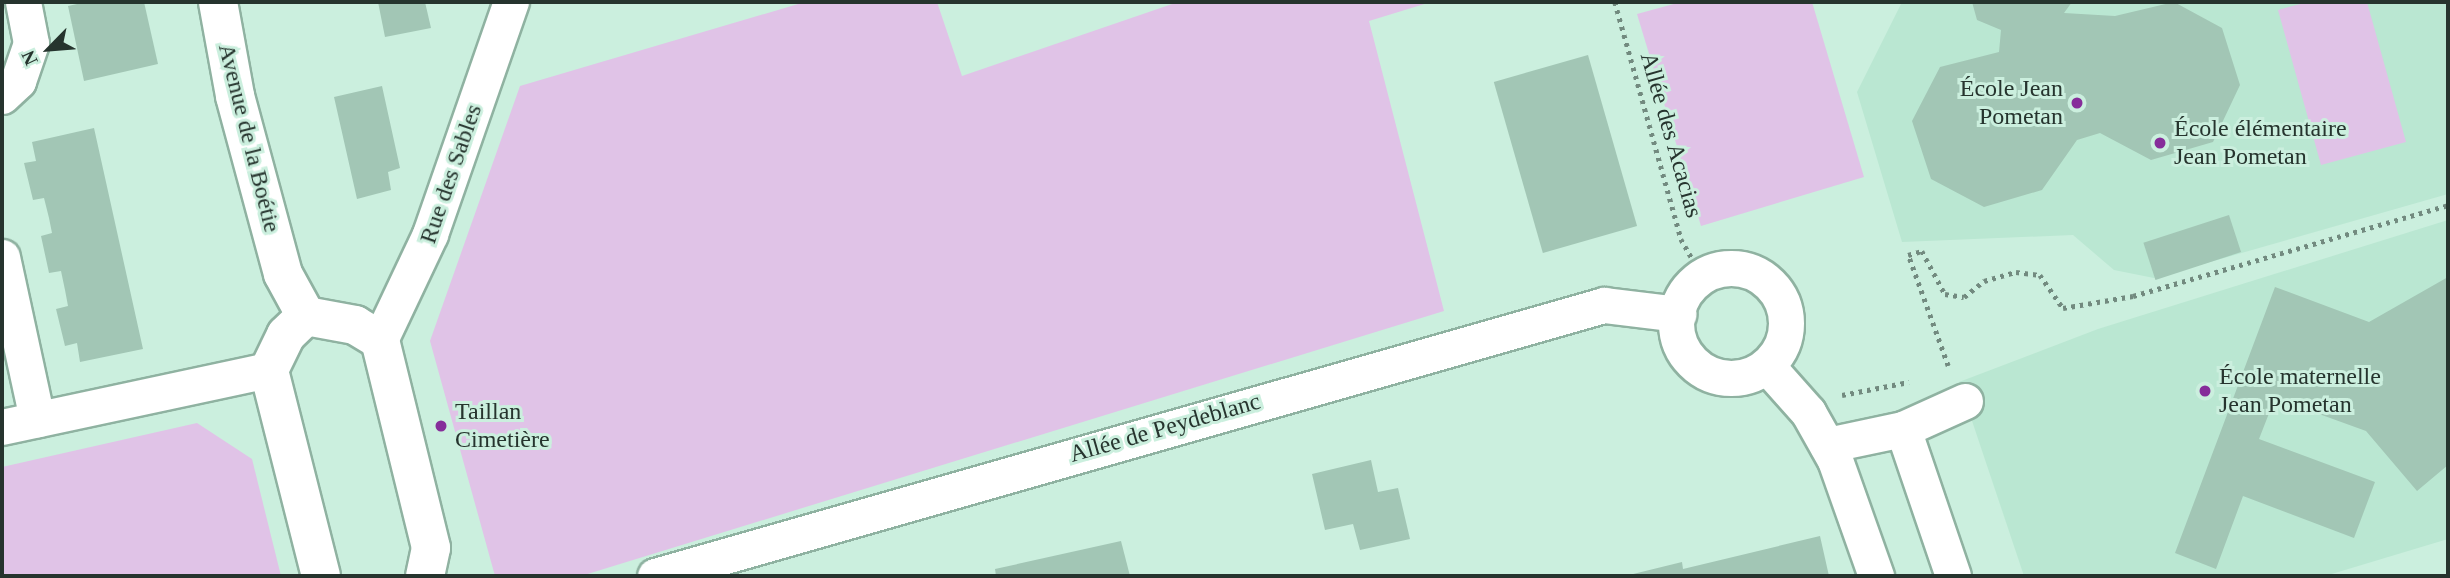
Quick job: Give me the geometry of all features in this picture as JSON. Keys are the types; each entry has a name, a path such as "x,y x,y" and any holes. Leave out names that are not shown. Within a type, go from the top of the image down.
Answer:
{"main road":[{"name":"Avenue de la Boétie","path":"218,2 234,96 284,274 306,316"},
{"path":"321,576 269,370 286,334 306,316 355,325 380,340 431,548 425,576"}],"street":[{"path":"2,96 18,80 32,43 23,2"},
{"name":"Rue des Sables","path":"380,340 430,234 511,2"},
{"path":"2,257 37,419"},
{"path":"1732,265 1756,273 1781,293 1787,332 1767,366 1728,381 1698,371 1676,341 1678,314 1685,289 1701,274 1732,265"},
{"name":"Allée de Peydeblanc","path":"655,576 1604,305 1678,314"},
{"path":"1767,366 1808,412 1826,445 1876,576"},
{"path":"2,427 269,370"},
{"path":"1826,445 1903,429 1965,401"},
{"path":"1903,429 1954,576"}],"path":[{"name":"Allée des Acacias","path":"1615,2 1681,239 1701,274"},
{"path":"1938,376 1951,373 1908,255 1922,251 1945,294 1964,297 1995,278 2040,275 2063,308 2133,296 2448,205"},
{"path":"1808,412 1822,399 1925,378"}],"shaded area":[{"path":"805,2 937,2 962,76 1178,2 1431,2 1369,21 1444,311 581,576 495,576 430,341 520,86"},
{"path":"1681,2 1812,2 1864,177 1701,226 1637,14"},
{"name":"École élémentaire Jean Pometan","path":"1902,2 2448,2 2448,194 2154,278 2114,270 2073,235 1902,242 1857,92"},
{"path":"2308,2 2367,2 2406,142 2321,165 2278,10"},
{"name":"École maternelle Jean Pometan","path":"2448,220 2448,539 2325,576 2024,576 1959,382 2098,329"},
{"path":"197,423 252,459 281,576 2,576 2,467"}],"building":[{"path":"86,2 144,2 158,64 84,81 68,6"},
{"path":"378,2 425,2 431,28 385,37"},
{"name":"École Jean Pometan","path":"1972,2 2072,2 2064,13 2115,16 2174,2 2222,28 2240,85 2213,142 2151,160 2100,133 2077,140 2042,190 1984,207 1931,179 1912,121 1940,67 1999,52 2001,30 1977,20"},
{"path":"1588,55 1637,226 1543,253 1494,82"},
{"path":"382,86 400,168 388,172 391,190 357,199 334,97"},
{"path":"94,128 143,349 80,362 77,343 65,346 56,309 68,306 61,271 49,273 41,236 52,233 49,218 44,198 33,200 24,163 36,161 32,142"},
{"path":"2229,215 2241,252 2155,280 2143,243"},
{"path":"2448,277 2448,465 2417,491 2366,431 2275,398 2259,439 2375,482 2354,538 2243,496 2216,569 2175,553 2275,287 2369,322"},
{"path":"1371,460 1378,492 1398,488 1410,539 1360,550 1353,524 1325,530 1312,474"},
{"path":"1820,536 1829,576 1625,576 1682,562 1683,569"},
{"path":"1121,541 1130,576 996,576 995,569"}],"place":[{"name":"École Jean Pometan","path":"2077,103"},
{"name":"École élémentaire Jean Pometan","path":"2160,143"},
{"name":"École maternelle Jean Pometan","path":"2205,391"},
{"name":"Taillan Cimetière","path":"441,426"}]}
